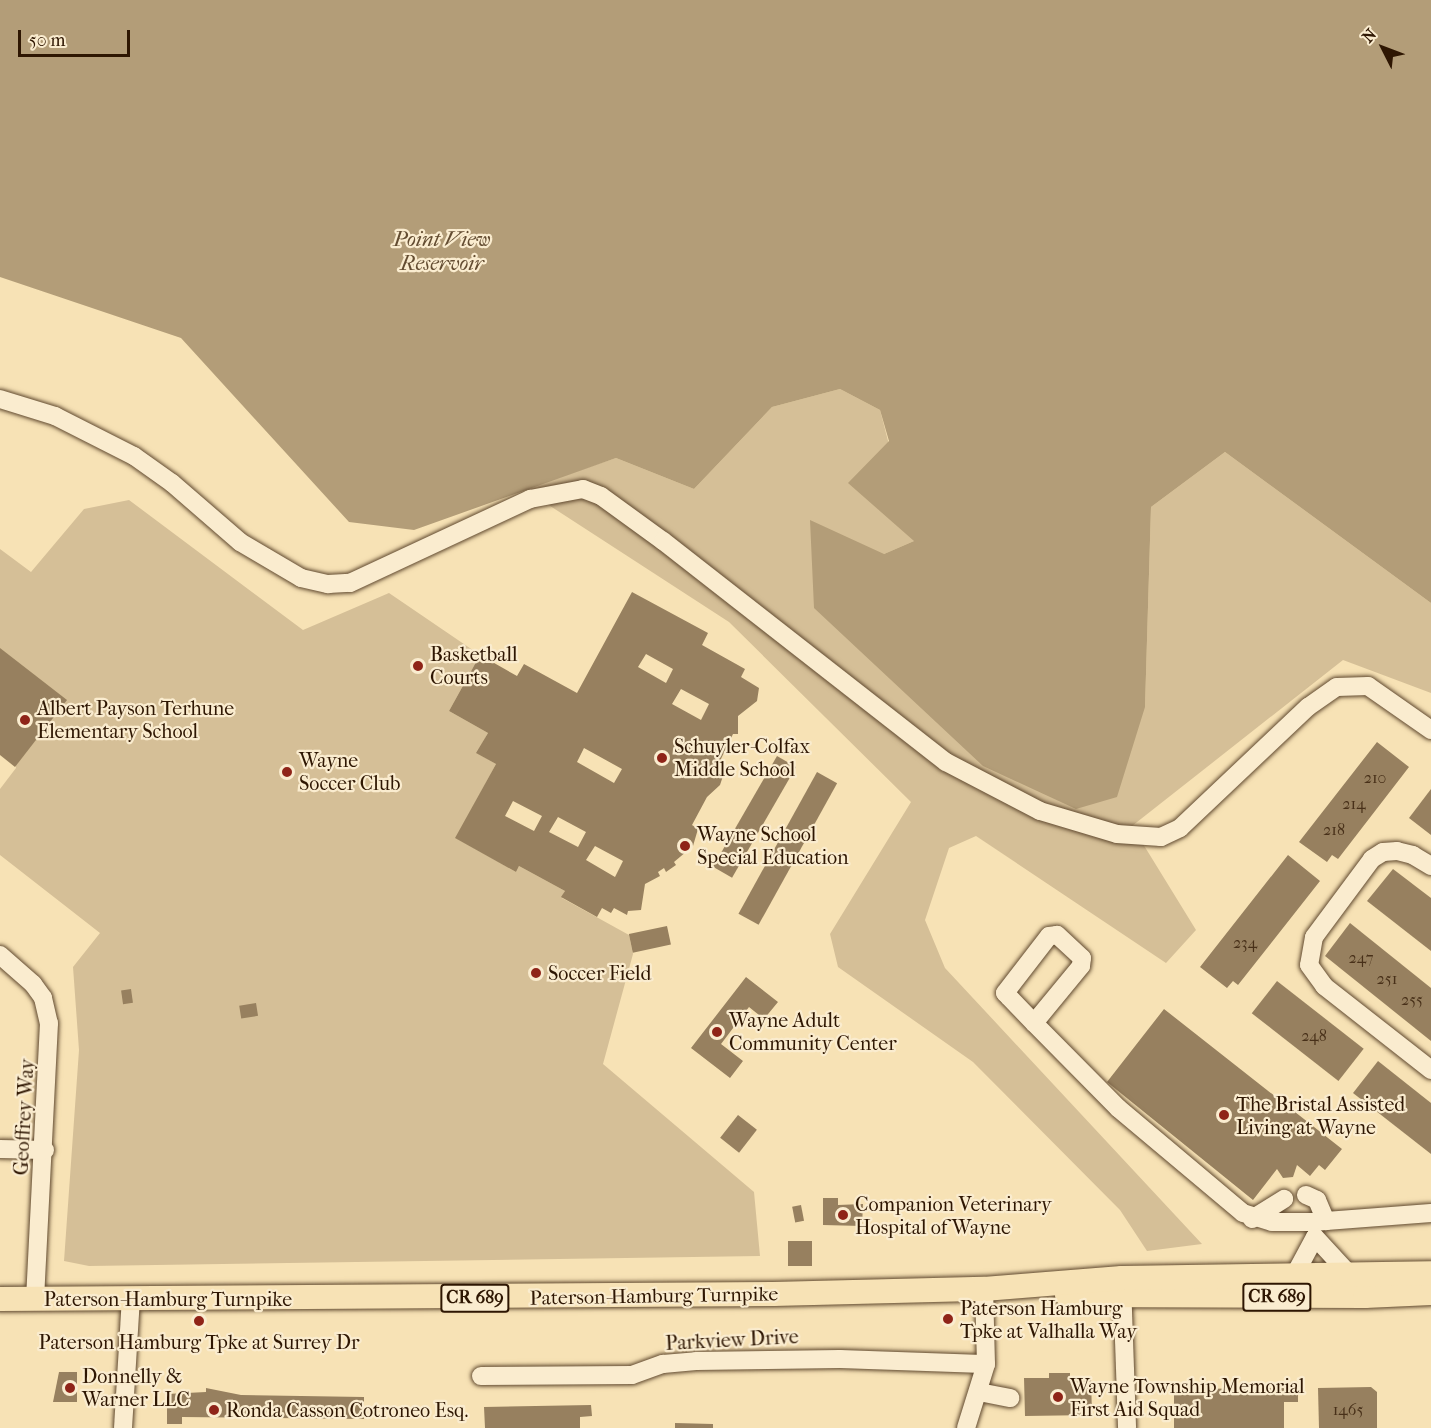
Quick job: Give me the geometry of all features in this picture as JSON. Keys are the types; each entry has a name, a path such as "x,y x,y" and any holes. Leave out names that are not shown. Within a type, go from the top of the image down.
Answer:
{"main road":[{"name":"Paterson-Hamburg Turnpike","path":"1122,1288 1294,1276 1431,1273"},
{"name":"Paterson-Hamburg Turnpike","path":"0,1299 410,1299 1122,1288 1431,1293"}],"street":[{"path":"0,399 55,416 134,456 172,483 240,542 301,578 328,584 350,583 530,499 583,489 601,496 663,541 946,762 1040,811 1117,834 1161,837 1180,828 1308,707 1337,687 1353,684 1382,693 1431,730"},
{"path":"1431,866 1413,855 1397,851 1383,852 1372,859 1314,937 1309,964 1324,986 1431,1071"},
{"path":"1034,1023 1081,966 1082,958 1057,935 1049,936 1005,993 1034,1023 1118,1108 1252,1219 1318,1227 1382,1215 1425,1215"},
{"name":"Geoffrey Way","path":"0,955 33,984 48,1012 51,1040 35,1300"},
{"path":"0,1149 45,1150"},
{"path":"1294,1276 1318,1227 1317,1200 1306,1195"},
{"path":"1252,1219 1284,1199"},
{"path":"1318,1227 1350,1275"},
{"path":"1122,1288 1127,1428"},
{"path":"966,1428 986,1364 984,1289"},
{"path":"123,1428 131,1299"},
{"name":"Parkview Drive","path":"481,1376 632,1375 663,1364 696,1361 840,1359 986,1364"},
{"path":"979,1392 1010,1398"}],"shaded area":[{"path":"840,389 880,410 914,541 884,554 1145,707 1151,507 1225,452 1431,603 1431,693 1343,660 1132,826 1196,930 1166,963 976,836 949,848 925,920 945,968 1202,1244 1147,1251 1120,1210 973,1062 838,967 830,934 911,802 729,622 524,489 616,458 694,489 772,407"},
{"path":"129,500 303,630 389,593 480,655 449,711 488,733 477,753 496,764 456,838 516,872 519,866 565,891 562,898 629,935 633,954 603,1064 754,1192 760,1256 89,1266 64,1261 79,1050 73,967 100,933 0,855 0,789 16,768 0,648 0,549 31,572 84,509"}],"water":[{"name":"Point View Reservoir","path":"0,0 1431,0 1431,603 1225,452 1151,507 1145,707 1117,797 1076,809 983,766 814,608 810,520 884,554 914,541 848,483 889,441 880,410 840,389 772,407 694,489 616,458 414,530 349,522 181,338 0,277"}],"building":[{"name":"Schuyler-Colfax Middle School","path":"632,592 708,633 702,645 745,669 741,677 759,688 757,701 738,716 738,734 733,734 719,763 726,767 720,785 707,797 692,825 698,829 693,846 674,862 676,865 666,872 664,868 658,872 660,876 645,884 641,910 628,911 627,915 614,908 611,913 602,908 597,917 561,897 565,891 519,866 516,872 455,838 496,764 476,753 488,733 449,711 480,655 517,676 524,664 577,693","holes":["646,654 673,669 666,683 638,667","681,689 709,704 701,720 672,704","584,748 622,769 614,783 577,762","513,801 542,816 534,831 505,816","558,817 586,832 578,847 549,832","595,846 623,861 615,877 586,860"]},
{"name":"Albert Payson Terhune Elementary School","path":"0,648 67,700 15,767 0,755"},
{"path":"1377,742 1409,767 1338,859 1332,855 1327,862 1299,842"},
{"path":"777,756 796,767 732,878 713,867"},
{"path":"817,772 837,783 759,925 738,914"},
{"path":"1431,789 1431,835 1409,818"},
{"path":"1288,855 1320,881 1238,985 1233,981 1227,988 1200,967"},
{"path":"1393,869 1431,898 1431,951 1367,901"},
{"path":"1350,923 1431,988 1431,1041 1325,956"},
{"path":"667,926 671,945 633,953 629,934"},
{"name":"Wayne Adult Community Center","path":"746,977 778,1002 764,1019 749,1007 721,1044 743,1061 730,1078 691,1048"},
{"path":"1277,981 1364,1049 1338,1081 1252,1013"},
{"path":"131,989 133,1003 123,1004 121,990"},
{"path":"256,1003 258,1016 241,1018 239,1006"},
{"name":"The Bristal Assisted Living at Wayne","path":"1164,1009 1342,1149 1325,1170 1319,1165 1310,1176 1297,1165 1293,1177 1283,1178 1277,1169 1253,1200 1107,1082"},
{"path":"1378,1061 1431,1103 1431,1154 1353,1093"},
{"path":"738,1115 757,1130 739,1153 720,1138"},
{"name":"Companion Veterinary Hospital of Wayne","path":"823,1198 838,1198 838,1205 863,1204 862,1226 823,1225"},
{"path":"801,1205 804,1221 795,1222 792,1207"},
{"path":"788,1241 812,1241 812,1266 788,1266"},
{"path":"59,1372 77,1372 77,1402 53,1402"},
{"name":"Wayne Township Memorial First Aid Squad","path":"1049,1373 1070,1373 1070,1379 1091,1378 1092,1415 1025,1416 1024,1378 1049,1378"},
{"path":"1371,1387 1377,1392 1377,1428 1319,1428 1318,1388"},
{"path":"206,1388 241,1395 364,1397 364,1419 182,1417 182,1424 167,1424 167,1394 206,1392"},
{"path":"1298,1388 1298,1402 1284,1402 1284,1428 1174,1428 1174,1389"},
{"path":"591,1405 592,1416 580,1417 580,1428 485,1428 484,1407"},
{"path":"675,1423 713,1424 713,1428 675,1428"}],"place":[{"name":"Basketball Courts","path":"418,666"},
{"name":"Albert Payson Terhune Elementary School","path":"25,720"},
{"name":"Schuyler-Colfax Middle School","path":"662,758"},
{"name":"Wayne Soccer Club","path":"287,772"},
{"name":"Wayne School Special Education","path":"685,846"},
{"name":"Soccer Field","path":"536,973"},
{"name":"Wayne Adult Community Center","path":"717,1032"},
{"name":"The Bristal Assisted Living at Wayne","path":"1224,1115"},
{"name":"Companion Veterinary Hospital of Wayne","path":"843,1215"},
{"name":"Paterson Hamburg Tpke at Valhalla Way","path":"948,1319"},
{"name":"Paterson Hamburg Tpke at Surrey Dr","path":"199,1321"},
{"name":"Donnelly & Warner LLC","path":"70,1388"},
{"name":"Wayne Township Memorial First Aid Squad","path":"1058,1397"},
{"name":"Ronda Casson Cotroneo Esq.","path":"214,1410"}]}
